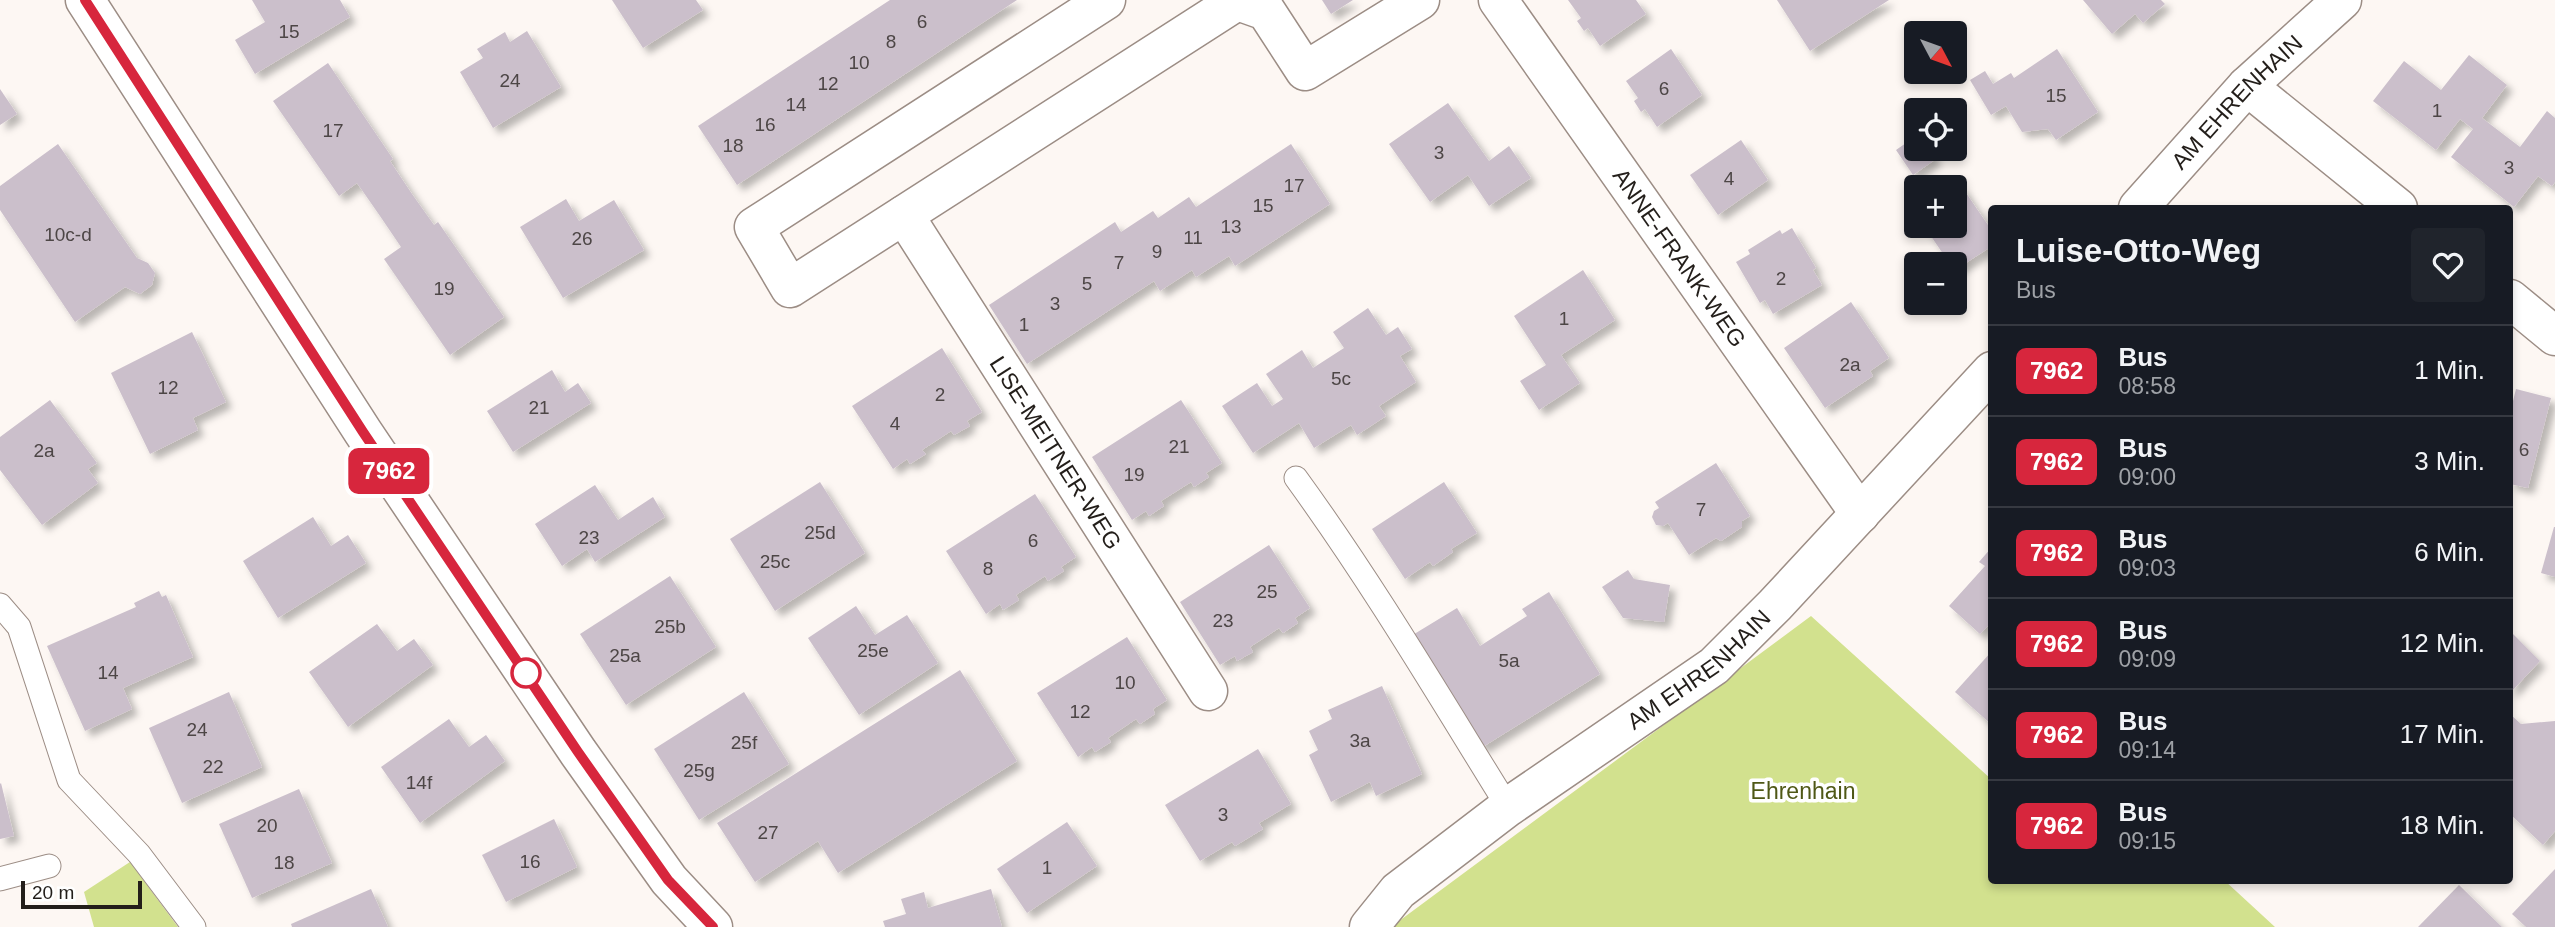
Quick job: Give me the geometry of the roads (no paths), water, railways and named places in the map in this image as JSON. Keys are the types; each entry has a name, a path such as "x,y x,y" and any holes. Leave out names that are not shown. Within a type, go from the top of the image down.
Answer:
{"street":[{"path":"85,0 363,432 578,752 668,880 713,927"},
{"path":"1106,0 754,227 790,288 1236,1 1266,11 1305,71 1420,0"},
{"name":"ANNE-FRANK-WEG","path":"1498,0 1860,514"},
{"name":"AM EHRENHAIN","path":"2141,205 2247,86 2342,0"},
{"path":"2247,86 2394,205"},
{"name":"LISE-MEITNER-WEG","path":"904,215 1208,691"},
{"path":"2513,301 2555,336"},
{"name":"AM EHRENHAIN","path":"1369,927 1398,891 1508,807 1714,666 1988,375"}],"lane":[{"path":"1296,478 1377,598 1508,807"},
{"path":"0,605 19,627 69,779 139,854 194,927"},
{"path":"0,879 49,866"}],"park label":[{"name":"Ehrenhain","path":"1803,791"}]}
